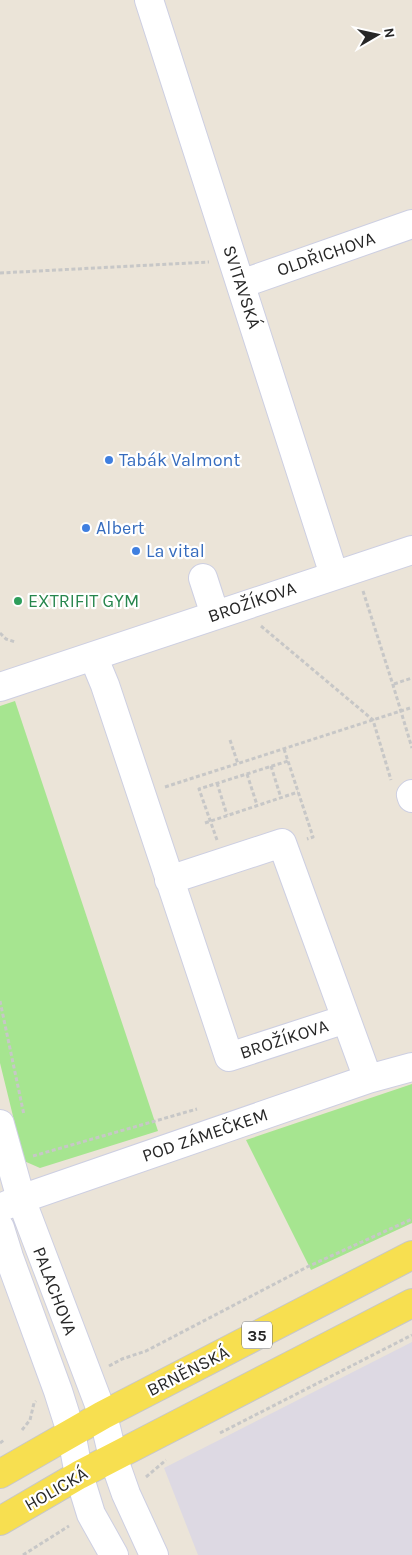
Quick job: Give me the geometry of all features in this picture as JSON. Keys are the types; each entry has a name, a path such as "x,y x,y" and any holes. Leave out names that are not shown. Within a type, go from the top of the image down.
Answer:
{"main road":[{"name":"BRNĚNSKÁ","path":"71,1432 412,1256"},
{"name":"35","path":"113,1457 412,1303"},
{"name":"35","path":"0,1474 71,1432"},
{"name":"HOLICKÁ","path":"0,1521 113,1457"}],"street":[{"name":"SVITAVSKÁ","path":"149,0 334,575"},
{"name":"OLDŘICHOVA","path":"237,273 412,224"},
{"name":"BROŽÍKOVA","path":"0,687 412,550"},
{"path":"204,578 215,614"},
{"name":"BROŽÍKOVA","path":"93,656 105,685 229,1057 346,1019"},
{"path":"169,880 282,844 284,848"},
{"name":"BROŽÍKOVA","path":"284,848 368,1079"},
{"name":"POD ZÁMEČKEM","path":"10,1203 368,1079 412,1067"},
{"name":"PALACHOVA","path":"12,1121 10,1203 103,1415 113,1457 126,1494 154,1555"},
{"name":"PALACHOVA","path":"0,1228 58,1391 71,1432 79,1475 91,1514 114,1555"}],"path":[{"path":"0,273 237,273"},
{"path":"362,588 412,748"},
{"path":"256,622 373,720 396,800 412,796"},
{"path":"0,633 6,639 15,642"},
{"path":"393,684 412,678"},
{"path":"141,795 410,708"},
{"path":"230,740 238,764"},
{"path":"284,749 313,837 284,848"},
{"path":"224,862 199,789 288,761"},
{"path":"271,766 281,798"},
{"path":"247,774 257,805"},
{"path":"217,783 227,815"},
{"path":"205,823 298,792"},
{"path":"0,1001 12,1121"},
{"path":"31,1147 33,1156 202,1108"},
{"path":"218,1434 412,1335"},
{"path":"126,1494 165,1461 174,1456"}],"shaded area":[{"path":"412,1342 412,1555 198,1555 164,1468"}],"green space":[{"path":"15,701 158,1131 40,1168 24,1161 0,1063 0,706"},
{"path":"412,1084 412,1223 311,1270 246,1140"}],"place":[{"name":"Tabák Valmont","path":"109,460"},
{"name":"Albert","path":"86,528"},
{"name":"La vital","path":"136,551"},
{"name":"EXTRIFIT GYM","path":"18,601"}]}
